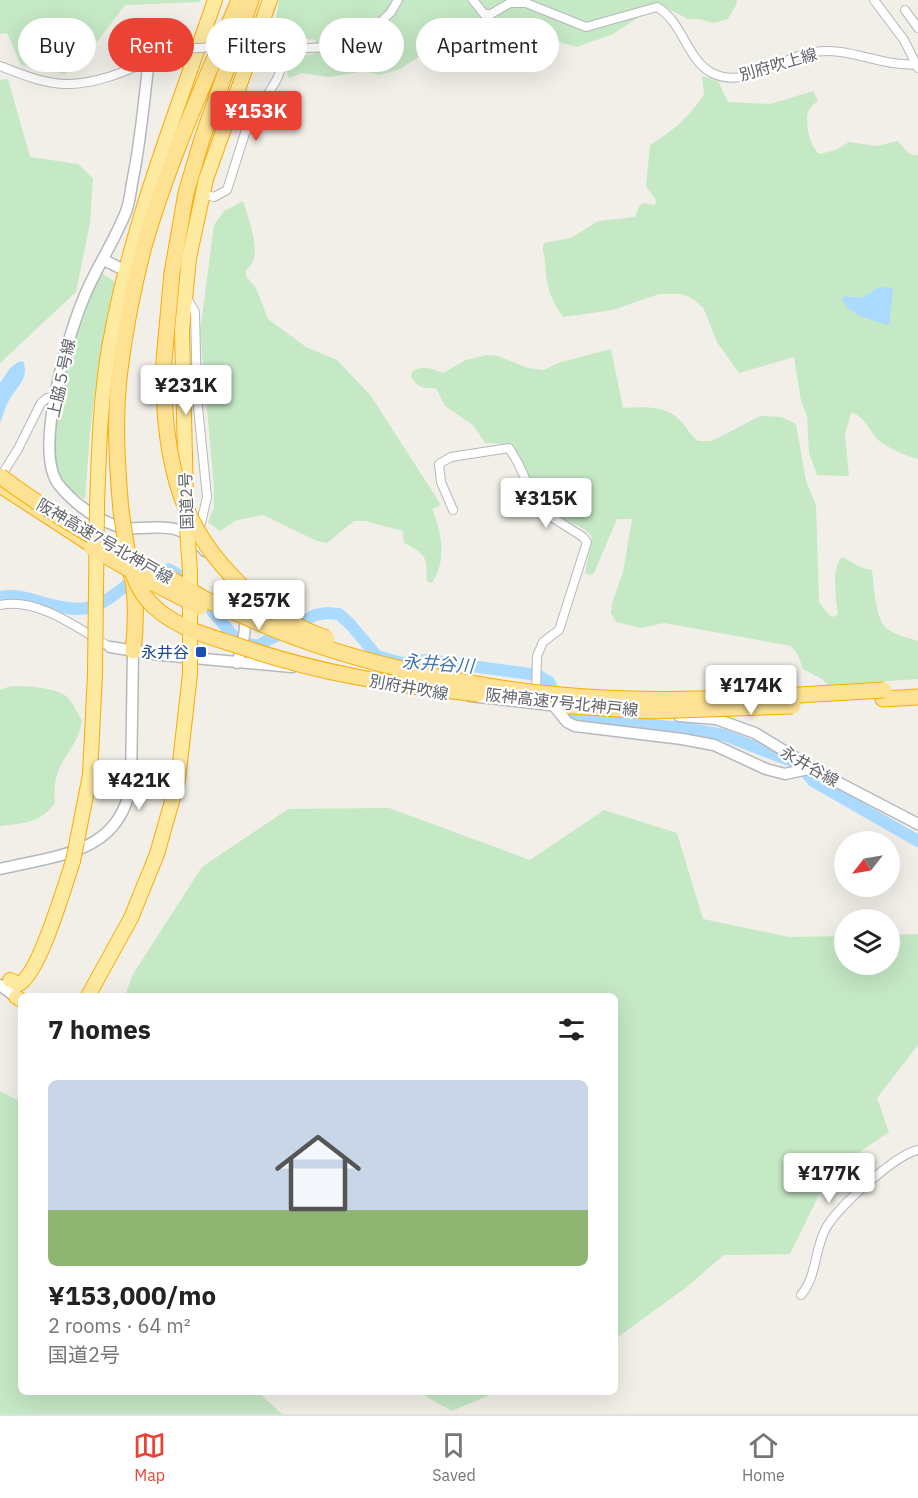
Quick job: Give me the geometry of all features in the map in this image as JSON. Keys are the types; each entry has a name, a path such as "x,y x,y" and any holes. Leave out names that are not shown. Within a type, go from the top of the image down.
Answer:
{"highway":[{"path":"22,993 60,904 73,861 90,775 95,674 97,506 101,424 109,346 126,271 152,180 215,0"},
{"path":"239,0 164,186 143,249 134,291 120,371 116,454 121,511 131,567 145,596 158,610 174,622 191,630 263,655 339,675 400,686 479,689"},
{"path":"251,0 202,139 186,193 172,273 164,360 164,389 168,443 183,500 220,563 258,599 282,617 316,634 479,689"},
{"name":"国道2号","path":"90,993 131,918 157,854 178,780 189,674 189,572 182,330 189,258 206,179 270,0"},
{"path":"0,481 113,553 127,566 134,584 135,639 133,651"},
{"name":"阪神高速7号北神戸線","path":"0,481 113,549 250,620 348,655 479,689 561,705 651,711 757,708 918,697"},
{"name":"阪神高速7号北神戸線","path":"479,689 650,699 756,698 918,687"},
{"path":"3,979 19,984 27,979"}],"street":[{"path":"307,48 353,49 391,12 398,0"},
{"name":"別府吹上線","path":"473,0 484,14 491,14 510,3 526,3 586,27 657,7 669,15 702,67 728,78 748,76 807,53 830,50 917,66"},
{"path":"874,0 904,40 917,66"},
{"path":"905,10 918,28"},
{"path":"0,66 33,78 67,84 101,80 120,72"},
{"name":"上脇５号線","path":"148,72 137,161 128,208 85,294 69,340 54,399 50,444 51,468 57,483 75,502 109,524 130,528 162,526 179,530 200,544 235,587 245,605 245,641 239,657"},
{"path":"202,194 214,197 227,190 245,133 280,72"},
{"path":"104,260 126,271"},
{"path":"185,295 195,312 197,397 207,497 201,523 190,537"},
{"path":"0,481 41,403 47,398 54,399"},
{"path":"453,510 441,482 439,464 451,457 509,448 539,509 583,537 587,542 559,630 543,642 537,656 536,705"},
{"name":"別府井吹線","path":"0,604 27,605 67,619 110,647 133,651 239,657 430,691 554,706"},
{"path":"0,868 84,847 110,831 122,816 128,802 131,784 133,651"},
{"path":"554,706 567,722 574,726 682,738 714,745 766,769 785,774 813,768"},
{"name":"永井谷線","path":"554,706 716,719 755,734 918,824"},
{"path":"3,979 18,996"},
{"path":"801,1295 813,1275 826,1228 849,1201 886,1167 906,1154 918,1150"}],"green space":[{"path":"0,0 200,0 199,2 125,5 115,18 108,18 108,27 96,43 96,18 18,18 18,58 7,33 0,34"},
{"path":"279,0 737,0 728,19 714,23 688,19 659,4 613,34 577,47 559,42 559,18 416,18 416,59 404,66 404,18 319,18 319,72 358,72 329,77 301,73 289,78 286,72 307,72 307,55 313,54 316,40 307,39 307,18 276,18"},
{"path":"368,72 390,72 379,75"},
{"path":"702,76 718,81 728,102 770,104 813,91 818,101 808,112 808,129 813,147 820,154 836,150 849,142 877,146 897,141 908,153 918,155 918,459 882,443 860,417 851,413 845,435 849,476 817,475 809,453 807,416 801,401 794,357 739,373 717,342 703,307 690,297 681,294 659,294 613,310 563,317 558,309 548,285 544,243 571,238 598,221 635,217 643,203 655,205 656,200 646,186 650,145 680,123 704,95","holes":["879,287 867,320 846,296 861,298"]},
{"path":"8,79 30,157 78,164 93,178 90,223 76,292 0,363 0,80"},
{"path":"243,201 255,247 252,264 246,270 246,276 256,288 268,319 306,347 337,360 371,396 441,505 432,509 440,537 441,556 437,574 432,583 427,581 424,557 404,543 403,531 365,521 354,521 327,543 317,541 263,515 237,520 220,531 208,522 214,507 214,487 200,332 214,225 224,211"},
{"path":"102,273 115,282 98,367 85,499 65,487 57,474 55,430 70,353 82,316"},
{"path":"611,349 623,408 638,407 667,411 679,419 698,441 712,441 760,416 782,417 796,424 806,481 816,505 819,602 829,615 834,617 838,614 835,576 836,568 842,557 862,568 872,570 876,601 883,624 894,633 918,641 918,679 828,685 822,679 803,669 798,655 791,646 664,623 641,628 616,622 611,613 612,603 623,572 632,519 617,519 594,573 589,575 585,573 592,537 581,528 544,509 538,502 513,444 485,443 474,426 445,406 436,388 421,386 411,376 413,371 424,368 443,373 466,360 487,355 498,356 528,368 544,370 558,363"},
{"path":"11,686 40,688 61,693 71,701 82,720 75,741 60,767 55,788 55,803 37,819 0,826 0,690"},
{"path":"389,808 530,860 604,810 677,833 703,919 789,937 834,936 834,975 900,975 900,935 918,934 918,1045 877,1098 889,1132 830,1172 790,1254 724,1255 684,1289 618,1337 618,993 126,993 133,974 202,867 288,809"},
{"path":"0,1091 18,1100 18,1395 261,1395 282,1414 0,1414"},
{"path":"423,1395 490,1395 452,1411"}],"water":[{"path":"879,287 893,288 889,325 856,314 842,300 845,296 861,298"},
{"path":"23,361 25,373 0,423 0,383 10,368"}],"waterway":[{"name":"永井谷川","path":"168,569 184,578 237,640 257,646 315,615 339,614 377,656 402,663 427,660 537,675 549,682 551,686"},
{"name":"永井谷川","path":"0,597 20,597 72,609 83,609 103,602 137,577"},
{"name":"永井谷川","path":"567,712 571,718 683,728 724,735 799,764 813,781 918,841"}],"place":[{"name":"永井谷","path":"201,652"}]}
